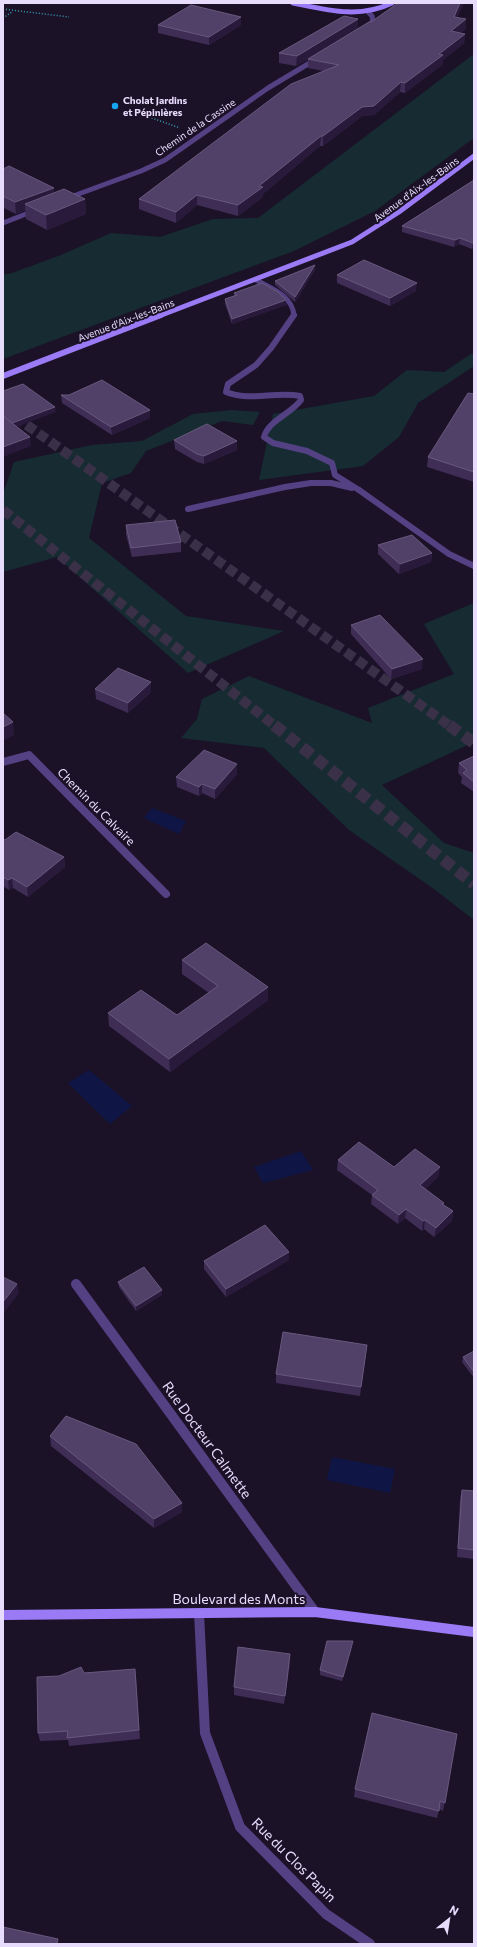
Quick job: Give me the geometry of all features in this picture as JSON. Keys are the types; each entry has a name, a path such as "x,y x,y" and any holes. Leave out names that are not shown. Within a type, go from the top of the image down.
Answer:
{"main road":[{"path":"293,3 332,11 359,13 368,12 392,3"},
{"name":"Avenue d'Aix-les-Bains","path":"3,376 352,242 382,226 474,156"},
{"name":"Boulevard des Monts","path":"3,1615 315,1612 474,1632"}],"street":[{"path":"362,31 373,21 372,16 368,12"},
{"name":"Chemin de la Cassine","path":"62,200 141,171 165,160 262,92 321,57"},
{"path":"3,223 40,209"},
{"path":"256,280 286,297 293,305 294,316 271,348 256,365 228,384 226,392 235,397 280,394 300,396 302,400 299,405 289,414 267,428 264,433 264,437 273,443 307,451 332,463 335,475 359,490 449,554 469,565 474,566"},
{"path":"188,509 271,490 311,484 330,483 359,490"},
{"name":"Chemin du Calvaire","path":"3,762 29,755 166,894"},
{"name":"Rue Docteur Calmette","path":"76,1284 315,1612"},
{"name":"Rue du Clos Papin","path":"199,1613 205,1732 240,1827 326,1914 370,1944"}],"path":[{"path":"3,9 12,12 69,16"},
{"path":"3,18 12,12"},
{"path":"129,110 181,129"}],"green space":[{"path":"474,54 474,138 375,211 294,251 3,359 3,275 61,255 111,233 160,237 213,219 258,218"},
{"path":"471,354 474,354 474,366 418,403 399,437 363,466 259,480 273,414 374,396 407,370 444,372"},
{"path":"232,410 260,412 253,425 222,421 146,451 131,473 102,483 89,538 186,616 284,631 188,673 57,557 3,572 3,494 14,462 92,445 142,441 193,414"},
{"path":"474,603 474,742 382,785 444,843 474,853 474,920 434,889 349,830 264,748 181,738 197,719 202,699 249,676 372,723 368,708 454,674 424,624"}],"shaded area":[{"path":"152,808 186,821 179,834 144,818"},
{"path":"89,1070 132,1106 110,1124 68,1083"},
{"path":"301,1151 313,1170 263,1183 254,1167"},
{"path":"332,1457 395,1469 390,1493 327,1480"}],"building":[{"path":"398,3 460,3 454,17 466,19 451,31 465,34 439,54 443,55 405,83 401,82 374,106 362,107 321,136 259,186 263,187 238,205 197,195 176,212 139,199 291,84 339,65 308,59 371,22"},
{"path":"191,5 241,17 209,37 158,25"},
{"path":"344,16 358,19 297,56 279,53"},
{"path":"9,166 54,188 15,202 3,196 3,169"},
{"path":"474,180 473,243 460,238 455,240 402,226"},
{"path":"64,189 85,199 46,215 25,204"},
{"path":"364,260 417,283 390,298 337,275"},
{"path":"315,265 295,297 275,281"},
{"path":"262,283 278,292 286,300 232,319 225,299 237,295 234,293"},
{"path":"102,380 150,410 111,427 61,395 69,395"},
{"path":"23,384 55,407 12,423 3,416 3,391"},
{"path":"468,393 474,394 474,472 428,457"},
{"path":"3,416 30,437 3,447"},
{"path":"207,424 237,441 204,456 197,454 174,440"},
{"path":"175,520 181,542 131,548 126,525"},
{"path":"412,535 432,553 400,564 378,545"},
{"path":"380,615 423,659 392,669 351,625"},
{"path":"118,668 151,682 128,703 95,689"},
{"path":"3,713 13,722 3,727"},
{"path":"204,750 237,764 215,789 202,784 199,787 176,777"},
{"path":"474,756 474,782 463,773 467,770 459,763"},
{"path":"16,832 64,857 27,887 12,878 8,880 3,877 3,839 5,840"},
{"path":"206,943 268,987 169,1059 108,1013 141,990 177,1015 218,986 182,960"},
{"path":"359,1142 394,1167 415,1149 440,1167 420,1185 444,1203 442,1204 453,1211 436,1228 406,1209 399,1215 372,1195 378,1190 338,1160"},
{"path":"265,1225 289,1252 226,1289 204,1261"},
{"path":"144,1267 162,1290 136,1306 118,1282"},
{"path":"3,1277 17,1284 3,1302"},
{"path":"283,1332 367,1345 361,1387 276,1374"},
{"path":"474,1351 474,1372 463,1357"},
{"path":"66,1416 136,1444 182,1503 154,1519 50,1436"},
{"path":"462,1490 474,1491 474,1550 458,1548"},
{"path":"327,1641 353,1641 343,1677 320,1670"},
{"path":"238,1647 290,1654 285,1696 234,1687"},
{"path":"81,1667 84,1673 135,1669 139,1730 67,1738 68,1731 38,1733 37,1677 59,1676"},
{"path":"372,1713 457,1734 445,1803 440,1801 439,1811 355,1789"},
{"path":"3,1927 58,1939 57,1944 3,1944"}],"tunnel":[{"path":"3,408 450,726"},
{"path":"3,510 275,726"},
{"path":"274,725 474,884"},
{"path":"449,725 474,743"}],"place":[{"name":"Cholat Jardins et Pépinières","path":"115,106"}]}
